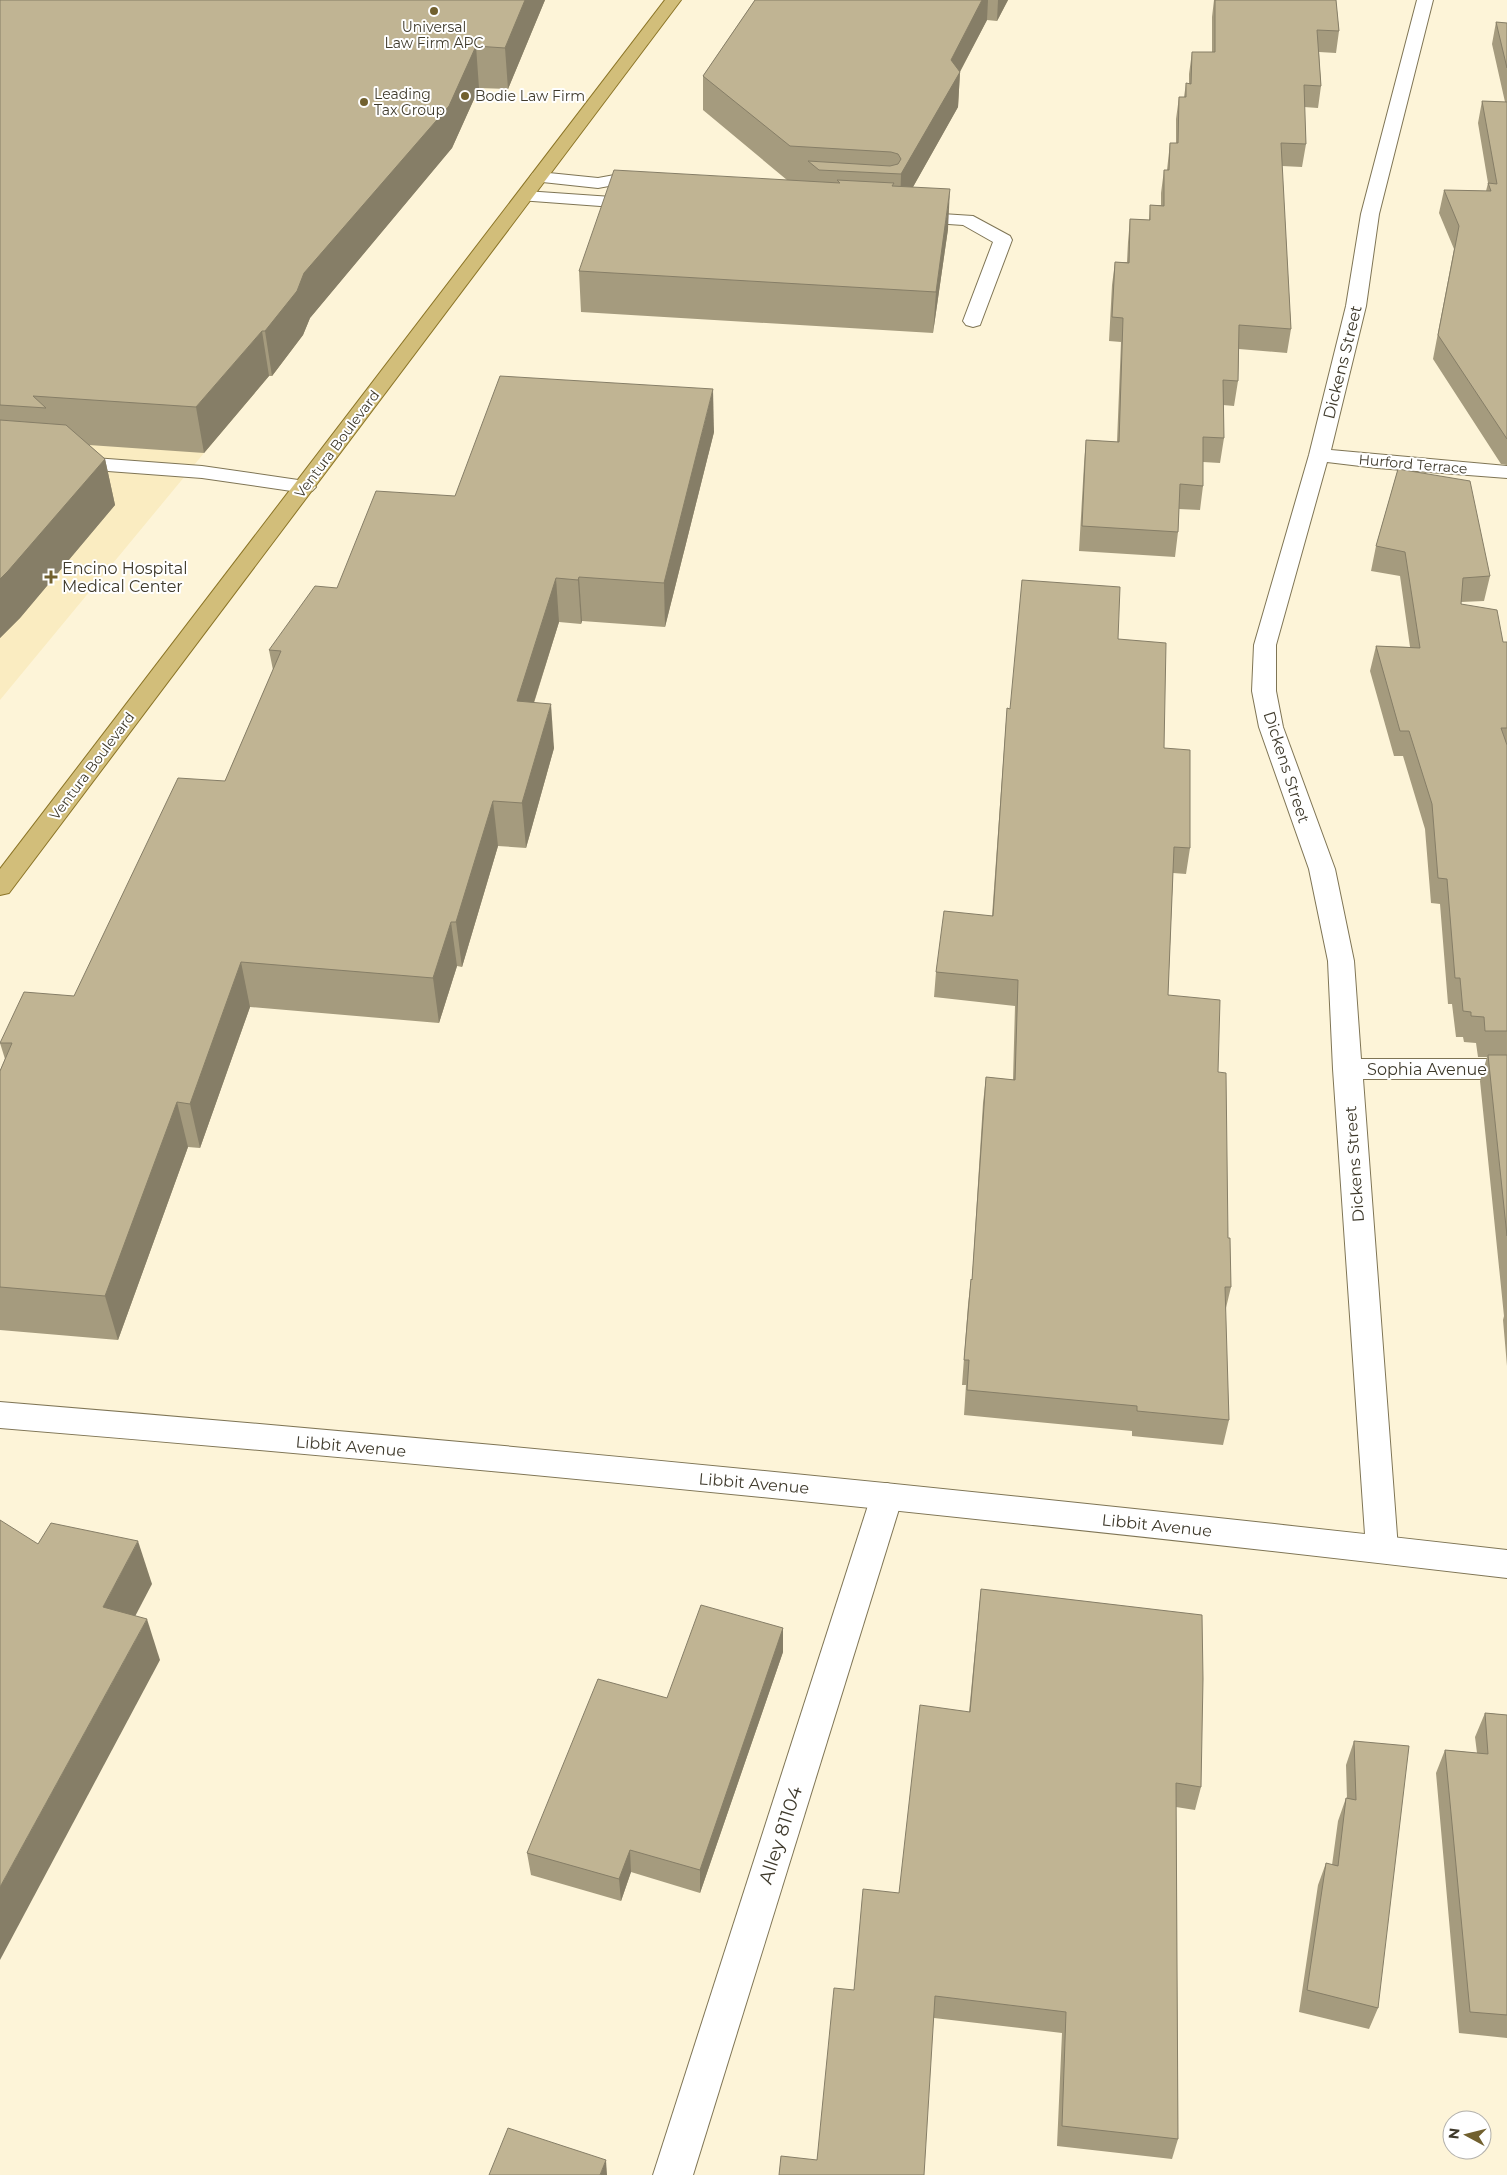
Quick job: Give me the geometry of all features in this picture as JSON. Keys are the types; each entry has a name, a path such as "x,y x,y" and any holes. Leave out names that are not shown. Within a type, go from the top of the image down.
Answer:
{"main road":[{"name":"Ventura Boulevard","path":"0,887 673,0"}],"street":[{"name":"Dickens Street","path":"1382,1550 1347,1070 1341,961 1322,869 1271,727 1264,690 1265,645 1319,455 1356,306 1370,214 1425,0"},
{"path":"525,196 662,193 613,191 598,183 539,177"},
{"path":"898,217 967,220 1003,240 973,321"},
{"name":"Hurford Terrace","path":"1319,455 1377,462 1507,472"},
{"path":"0,457 202,472 305,486"},
{"name":"Sophia Avenue","path":"1347,1070 1507,1069"},
{"name":"Libbit Avenue","path":"0,1415 172,1429 888,1496 1507,1564"},
{"name":"Alley 81104","path":"673,2175 888,1496"}],"shaded area":[{"name":"Encino Hospital Medical Center","path":"0,298 303,335 272,376 269,376 204,453 0,700"}],"building":[{"path":"0,0 525,0 505,48 476,46 449,106 304,273 297,291 265,331 262,331 196,407 33,396 46,408 0,405"},
{"path":"755,0 982,0 951,60 960,72 901,174 819,170 808,161 890,166 898,164 901,159 898,154 891,152 790,146 703,76"},
{"path":"1215,0 1336,0 1339,31 1317,30 1321,86 1304,85 1306,144 1281,143 1291,329 1239,325 1238,381 1223,380 1224,438 1203,437 1203,486 1180,484 1178,532 1082,526 1086,440 1119,442 1123,318 1112,317 1115,262 1129,263 1130,219 1150,220 1150,205 1164,206 1164,170 1169,170 1170,143 1178,143 1179,97 1186,97 1186,83 1191,84 1192,52 1215,52"},
{"path":"1496,22 1507,23 1507,68"},
{"path":"1482,101 1507,102 1507,439 1438,335 1459,226 1444,190 1491,191 1488,183 1497,184"},
{"path":"614,170 840,183 837,180 894,183 892,186 950,189 936,292 579,271"},
{"path":"500,376 713,389 664,583 579,577 578,580 556,578 517,701 551,704 522,803 493,801 456,922 451,922 433,978 241,962 190,1104 177,1102 105,1296 0,1287 0,1071 12,1043 0,1043 24,992 74,996 178,778 225,781 281,651 269,650 315,586 337,588 376,491 455,496"},
{"path":"0,420 66,425 105,459 0,579"},
{"path":"1398,469 1470,481 1490,576 1463,578 1461,604 1497,610 1503,642 1507,642 1507,728 1501,728 1507,745 1507,1031 1485,1031 1484,1017 1471,1016 1471,1012 1463,1011 1460,978 1455,978 1447,879 1438,878 1432,804 1409,731 1400,731 1376,646 1420,648 1405,552 1376,546"},
{"path":"1022,580 1120,587 1118,639 1166,643 1164,748 1190,750 1190,848 1174,847 1168,995 1220,1000 1218,1072 1226,1073 1228,1238 1230,1238 1231,1287 1225,1287 1229,1420 1137,1411 1137,1406 967,1390 969,1360 964,1360 972,1280 986,1077 1015,1080 1018,980 936,972 944,911 993,916 1007,708 1010,709"},
{"path":"1488,1055 1507,1055 1507,1236"},
{"path":"0,1520 38,1544 51,1523 138,1541 103,1607 147,1619 0,1887"},
{"path":"981,1589 1202,1615 1201,1787 1176,1783 1178,2139 1062,2126 1066,2012 935,1996 924,2175 779,2175 781,2156 817,2160 834,1988 854,1990 863,1889 899,1893 920,1705 970,1712"},
{"path":"701,1605 783,1628 700,1870 630,1850 619,1879 527,1853 598,1679 667,1698"},
{"path":"1485,1713 1507,1715 1507,2015 1470,2012 1445,1750 1488,1754"},
{"path":"1354,1741 1409,1746 1378,2008 1307,1990 1326,1863 1338,1866 1346,1798 1356,1800"},
{"path":"508,2128 606,2160 600,2175 489,2175"}],"place":[{"name":"Universal Law Firm APC","path":"434,11"},
{"name":"Bodie Law Firm","path":"465,96"},
{"name":"Leading Tax Group","path":"364,102"},
{"name":"Encino Hospital Medical Center","path":"51,577"}]}
